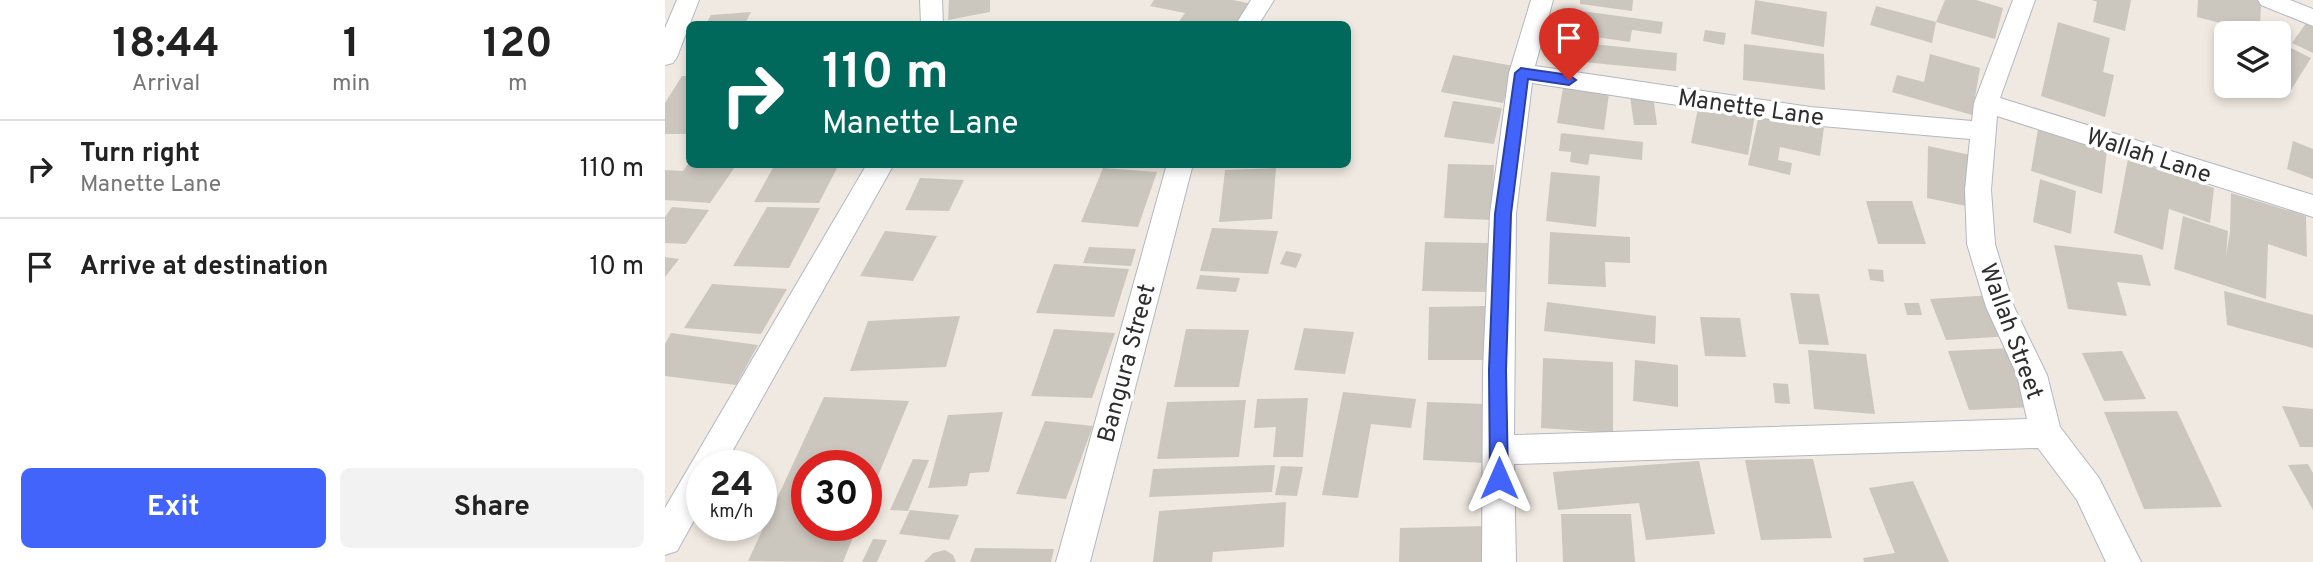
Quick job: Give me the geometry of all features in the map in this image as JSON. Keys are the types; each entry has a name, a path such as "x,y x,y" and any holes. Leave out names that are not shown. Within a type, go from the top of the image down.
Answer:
{"street":[{"path":"665,57 688,0"},
{"path":"932,0 932,21"},
{"path":"1249,21 1263,0"},
{"path":"1499,562 1498,370 1503,214 1521,73 1542,0"},
{"name":"Wallah Street","path":"2024,0 1986,103 1978,190 1982,244 2000,307 2032,375 2046,433 2088,489 2124,562"},
{"path":"2269,0 2313,18"},
{"name":"Manette Lane","path":"1521,73 1810,116 1982,131"},
{"name":"Wallah Lane","path":"1986,103 2313,206"},
{"path":"716,450 879,168"},
{"name":"Bangura Street","path":"1073,562 1179,168"},
{"path":"1499,450 2046,433"},
{"path":"665,539 686,503"}],"building":[{"path":"949,0 990,0 990,12 948,20"},
{"path":"1154,0 1233,0 1252,4 1242,21 1179,21 1185,13 1150,6"},
{"path":"1580,0 1633,0 1632,11 1580,4"},
{"path":"1755,0 1827,12 1824,47 1751,34"},
{"path":"1945,0 1976,0 2003,8 1995,39 1936,22"},
{"path":"2092,0 2131,0 2125,31 2093,22 2097,2"},
{"path":"2198,0 2261,0 2260,21 2214,21 2197,17"},
{"path":"1876,6 1936,22 1932,43 1870,25"},
{"path":"1574,10 1663,22 1661,34 1632,30 1630,42 1569,33"},
{"path":"751,12 746,21 708,21 711,15"},
{"path":"2309,19 2313,21 2313,53 2292,43"},
{"path":"2058,22 2110,38 2103,72 2114,75 2105,117 2041,96"},
{"path":"1705,30 1726,33 1724,45 1703,41"},
{"path":"1575,42 1677,53 1676,71 1573,61"},
{"path":"1744,44 1824,54 1825,90 1743,80"},
{"path":"2291,48 2311,58 2291,90"},
{"path":"1930,54 1980,68 1972,115 1892,92 1897,75 1924,82"},
{"path":"1453,55 1514,66 1503,103 1441,92"},
{"path":"682,76 686,76 686,134 665,134 665,103"},
{"path":"1563,88 1609,94 1604,130 1557,123"},
{"path":"1630,96 1653,96 1657,125 1634,125"},
{"path":"1453,101 1502,108 1494,144 1444,137"},
{"path":"1699,103 1755,115 1748,155 1691,143"},
{"path":"1759,114 1824,128 1820,156 1780,147 1778,160 1792,163 1790,175 1748,165"},
{"path":"2038,129 2107,150 2102,194 2031,171"},
{"path":"1561,133 1643,142 1642,160 1590,154 1588,165 1570,162 1571,152 1559,151"},
{"path":"2293,141 2313,149 2313,179 2287,169"},
{"path":"1928,146 1971,155 1971,207 1927,198"},
{"path":"2128,159 2214,188 2210,223 2169,209 2163,250 2114,233"},
{"path":"1448,164 1494,165 1492,220 1444,218"},
{"path":"686,167 734,168 710,203 665,200 665,170 683,171"},
{"path":"773,168 837,168 819,203 754,202"},
{"path":"1103,168 1157,172 1138,227 1081,222"},
{"path":"1276,168 1272,219 1219,222 1225,170"},
{"path":"1551,172 1600,176 1596,227 1546,221"},
{"path":"920,178 964,180 949,211 905,210"},
{"path":"2040,179 2076,191 2071,234 2033,222"},
{"path":"2231,193 2306,216 2307,257 2268,244 2266,299 2174,269 2183,216 2228,231 2226,256 2230,232"},
{"path":"1866,201 1912,201 1926,244 1878,244"},
{"path":"672,207 709,210 686,244 665,243 665,217"},
{"path":"767,207 820,208 789,268 733,266"},
{"path":"1212,228 1278,231 1268,274 1200,271"},
{"path":"885,231 937,236 913,281 860,276"},
{"path":"1550,232 1630,237 1630,263 1605,262 1606,287 1548,284"},
{"path":"1425,242 1488,243 1488,292 1422,291"},
{"path":"2054,245 2142,255 2151,286 2117,282 2127,316 2068,309"},
{"path":"1089,247 1136,249 1131,266 1083,263"},
{"path":"1286,251 1302,254 1296,268 1280,264"},
{"path":"665,257 679,259 665,277"},
{"path":"1054,264 1129,269 1114,317 1036,313"},
{"path":"1868,269 1883,270 1884,282 1870,280"},
{"path":"1200,275 1240,278 1236,292 1196,289"},
{"path":"712,284 787,289 761,334 684,328"},
{"path":"2224,291 2313,315 2313,348 2227,325"},
{"path":"1790,293 1819,294 1829,345 1799,344"},
{"path":"1993,295 2011,336 1946,340 1930,299"},
{"path":"1547,302 1656,316 1655,344 1544,331"},
{"path":"1904,303 1919,303 1922,315 1907,315"},
{"path":"1485,306 1486,360 1428,360 1429,307"},
{"path":"960,316 946,367 850,371 868,321"},
{"path":"1700,317 1740,318 1746,357 1705,356"},
{"path":"1304,328 1354,332 1345,374 1294,370"},
{"path":"1054,329 1115,333 1092,398 1031,396"},
{"path":"1186,329 1249,330 1239,387 1174,387"},
{"path":"671,333 758,345 736,385 665,376 665,344"},
{"path":"2012,348 2036,407 1969,410 1948,351"},
{"path":"1808,350 1866,354 1875,414 1814,409"},
{"path":"2122,351 2146,399 2104,401 2082,353"},
{"path":"1543,358 1613,362 1613,433 1541,428"},
{"path":"1635,360 1678,365 1678,407 1633,401"},
{"path":"1773,383 1788,384 1790,404 1775,403"},
{"path":"1343,392 1416,399 1411,428 1371,424 1358,498 1322,495"},
{"path":"824,397 909,401 882,466 882,450 799,450"},
{"path":"1308,398 1303,457 1273,457 1276,427 1254,428 1257,399"},
{"path":"1246,400 1239,457 1157,459 1167,402"},
{"path":"1427,402 1487,404 1485,463 1423,460"},
{"path":"2282,406 2313,409 2313,447 2300,447"},
{"path":"2177,411 2222,507 2144,509 2104,412"},
{"path":"1003,412 989,472 970,473 967,486 928,488 948,415"},
{"path":"1045,421 1093,426 1066,499 1016,494"},
{"path":"913,459 929,460 908,511 890,510"},
{"path":"1813,459 1832,538 1761,540 1745,460"},
{"path":"1699,461 1715,534 1646,540 1639,503 1558,510 1553,472"},
{"path":"2308,464 2313,473 2313,510 2288,465"},
{"path":"1275,465 1272,492 1149,497 1153,469"},
{"path":"1281,466 1303,467 1297,496 1275,495"},
{"path":"791,468 791,541 852,541 843,562 748,561 757,541 777,541 777,498"},
{"path":"1913,481 1949,562 1864,562 1863,558 1895,553 1869,488"},
{"path":"1286,502 1284,547 1213,552 1212,562 1153,562 1159,511"},
{"path":"910,510 959,515 949,540 899,534"},
{"path":"1561,514 1631,514 1635,562 1563,562"},
{"path":"1486,526 1487,562 1399,562 1400,528"},
{"path":"887,540 877,562 862,562 872,541"},
{"path":"975,548 1054,549 1051,562 970,562"},
{"path":"945,550 953,555 956,562 924,562 933,553"}],"route":[{"path":"1499,478 1498,370 1503,214 1521,73 1569,80"}]}
